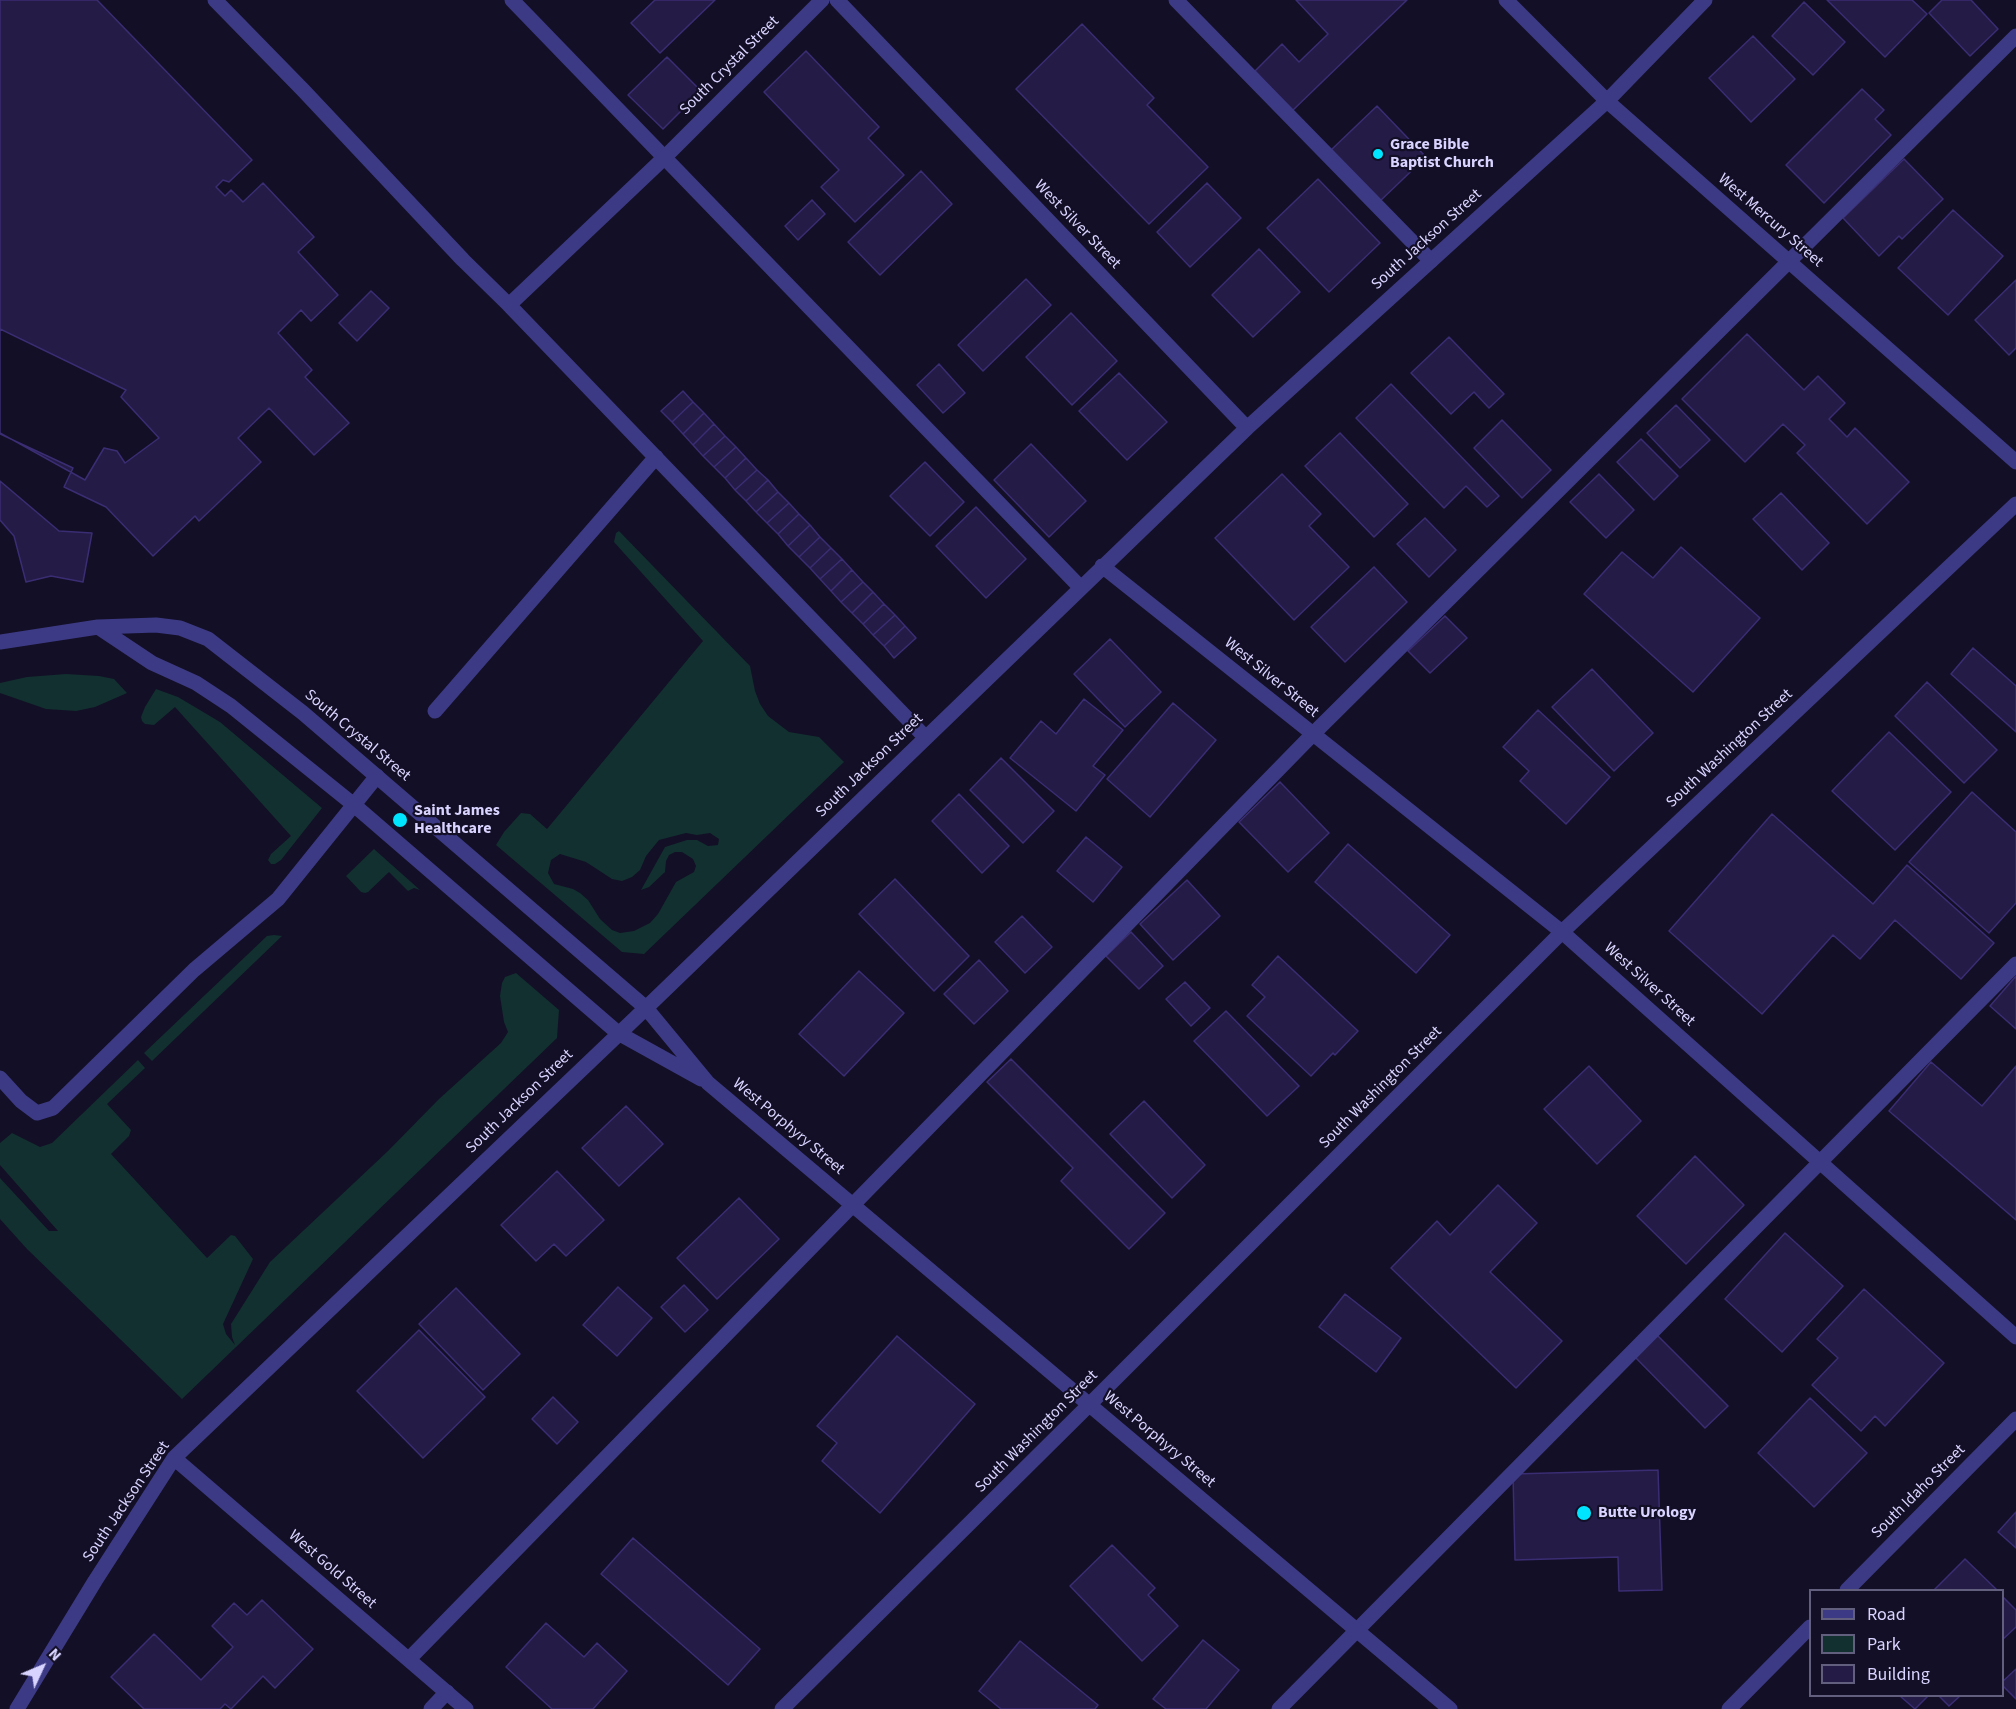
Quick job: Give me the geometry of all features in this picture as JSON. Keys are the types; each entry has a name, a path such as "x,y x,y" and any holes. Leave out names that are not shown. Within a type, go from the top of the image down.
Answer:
{"street":[{"path":"215,0 925,737"},
{"path":"512,0 1080,587"},
{"name":"South Crystal Street","path":"508,304 664,158 822,0"},
{"name":"West Silver Street","path":"837,0 1247,428"},
{"path":"1176,0 1431,261"},
{"name":"West Mercury Street","path":"1506,0 1607,101 2016,462"},
{"name":"South Jackson Street","path":"1247,428 1607,101 1705,0"},
{"path":"409,1659 1313,734 2016,36"},
{"path":"1102,566 1247,428"},
{"path":"435,711 656,457"},
{"name":"South Washington Street","path":"782,1709 1089,1406 1562,932 2016,504"},
{"name":"West Silver Street","path":"1102,566 1562,932 2016,1337"},
{"name":"South Jackson Street","path":"17,1709 174,1458 646,1008 1102,566"},
{"name":"South Crystal Street","path":"0,642 98,627 164,626 180,628 208,639 303,713 646,1008"},
{"path":"98,627 152,663 196,683 231,706 354,805 618,1033"},
{"path":"0,1078 21,1101 37,1113 53,1108 194,970 278,899 377,776"},
{"path":"1279,1709 2016,964"},
{"name":"West Porphyry Street","path":"646,1008 708,1083 1450,1709"},
{"name":"West Porphyry Street","path":"618,1033 708,1083"},
{"name":"South Idaho Street","path":"1848,1589 2016,1419"},
{"name":"West Gold Street","path":"174,1458 466,1709"},
{"path":"1730,1709 1809,1628"},
{"path":"431,1709 447,1692"}],"green space":[{"path":"619,531 750,666 755,691 768,716 789,732 819,737 844,762 644,954 622,952 496,845 521,813 530,814 547,829 703,641 614,542 616,533","holes":["686,833 697,835 710,833 719,839 718,845 708,846 697,840 687,840 665,847 641,890 649,887 665,872 666,861 669,855 675,852 682,852 693,859 696,866 694,872 676,882 658,914 650,923 634,931 620,933 612,930 600,919 588,900 573,889 554,884 548,873 551,860 560,854 586,862 612,879 622,881 632,877 640,870 646,856 659,840"]},
{"path":"66,674 114,679 127,693 95,707 76,711 46,709 0,693 0,683 27,677"},
{"path":"156,689 178,697 220,722 322,808 281,860 271,864 268,860 271,854 291,836 175,707 154,725 145,724 142,721 141,717 145,707"},
{"path":"374,849 420,890 414,888 408,891 389,872 368,892 361,892 346,876"},
{"path":"267,936 282,936 152,1061 144,1053"},
{"path":"516,973 559,1010 557,1038 182,1399 27,1249 0,1219 0,1178 49,1231 58,1231 0,1165 0,1143 12,1133 40,1147 52,1143 138,1060 145,1068 107,1104 131,1130 129,1136 111,1154 207,1258 231,1235 235,1236 253,1259 223,1324 226,1334 235,1345 231,1324 270,1262 388,1151 439,1099 501,1043 508,1032 500,996 502,983 505,977"}],"building":[{"path":"0,0 97,0 252,160 229,182 223,180 216,187 225,196 231,190 243,202 263,183 314,237 298,252 338,295 311,321 301,310 278,333 312,370 305,377 349,423 314,455 269,408 238,438 261,462 199,521 195,516 153,556 106,507 64,487 73,468 0,434"},
{"path":"655,0 715,0 660,53 631,23"},
{"path":"1296,0 1407,0 1292,111 1255,71 1282,44 1299,62 1328,34"},
{"path":"1827,0 1912,0 1927,14 1885,57"},
{"path":"1942,0 1971,0 1998,29 1970,56 1929,13"},
{"path":"1804,2 1845,42 1813,75 1772,36"},
{"path":"1082,24 1154,98 1147,105 1208,167 1149,224 1016,89"},
{"path":"1753,36 1795,79 1751,122 1709,78"},
{"path":"806,51 879,127 868,138 904,175 855,222 821,187 839,170 764,92"},
{"path":"667,57 701,91 663,129 628,95"},
{"path":"1862,89 1884,110 1875,119 1891,135 1824,203 1786,165"},
{"path":"1377,106 1426,157 1379,202 1330,151"},
{"path":"1904,159 1943,199 1902,239 1899,236 1879,256 1843,218"},
{"path":"921,171 952,204 880,275 848,242"},
{"path":"1318,179 1380,243 1329,292 1267,228"},
{"path":"1207,183 1241,218 1190,267 1157,232"},
{"path":"812,200 825,214 798,240 785,226"},
{"path":"1953,210 2003,256 1948,315 1898,268"},
{"path":"1259,249 1300,292 1253,337 1212,295"},
{"path":"1026,279 1051,305 983,371 958,345"},
{"path":"2016,280 2016,348 2009,355 1975,320"},
{"path":"371,291 389,308 357,341 339,323"},
{"path":"1071,313 1117,361 1072,405 1026,357"},
{"path":"0,329 126,390 121,397 159,438 125,463 117,451 104,448 85,480 0,433"},
{"path":"1747,334 1804,390 1818,376 1845,403 1829,419 1847,437 1855,428 1909,482 1867,524 1797,453 1805,445 1783,424 1745,462 1682,399"},
{"path":"1449,337 1504,394 1489,408 1474,392 1451,414 1411,373"},
{"path":"939,364 965,393 943,413 917,385"},
{"path":"1119,373 1167,422 1127,460 1079,411"},
{"path":"1391,384 1499,496 1487,507 1466,486 1444,508 1356,418"},
{"path":"683,391 693,402 672,422 661,411"},
{"path":"693,402 704,413 683,434 672,422"},
{"path":"1676,405 1710,440 1680,468 1647,433"},
{"path":"704,413 714,424 693,445 683,434"},
{"path":"1502,420 1551,470 1522,498 1474,448"},
{"path":"714,424 725,436 703,456 693,445"},
{"path":"1340,433 1408,504 1374,537 1305,466"},
{"path":"725,436 736,447 714,467 703,456"},
{"path":"1641,439 1678,476 1654,500 1617,462"},
{"path":"1031,444 1086,501 1049,537 994,480"},
{"path":"736,447 746,458 725,478 714,467"},
{"path":"746,458 757,470 735,490 725,478"},
{"path":"925,462 964,502 930,536 890,496"},
{"path":"757,470 768,480 746,501 735,490"},
{"path":"1282,474 1321,514 1309,526 1349,567 1294,620 1215,538"},
{"path":"1599,474 1634,510 1606,538 1570,502"},
{"path":"768,480 778,492 756,512 746,501"},
{"path":"0,481 59,531 92,533 83,582 51,576 26,582 14,536 0,520"},
{"path":"778,492 789,503 767,523 756,512"},
{"path":"1781,493 1829,543 1802,570 1753,519"},
{"path":"789,503 799,514 778,534 767,523"},
{"path":"976,507 1026,559 986,598 936,546"},
{"path":"799,514 810,525 788,546 778,534"},
{"path":"1425,518 1456,550 1429,577 1397,544"},
{"path":"810,525 820,537 799,557 788,546"},
{"path":"820,537 831,548 810,568 799,557"},
{"path":"1681,547 1760,618 1693,692 1584,594 1622,552 1653,578"},
{"path":"831,548 842,559 820,579 810,568"},
{"path":"842,559 852,570 831,591 820,579"},
{"path":"1374,567 1407,602 1345,662 1311,627"},
{"path":"852,570 863,582 841,602 831,591"},
{"path":"863,582 873,592 852,613 841,602"},
{"path":"873,592 884,604 863,624 852,613"},
{"path":"884,604 895,615 873,635 863,624"},
{"path":"895,615 905,626 884,646 873,635"},
{"path":"1445,616 1467,638 1430,673 1408,651"},
{"path":"905,626 916,638 894,658 884,646"},
{"path":"1110,639 1161,692 1125,727 1074,674"},
{"path":"1973,648 2016,686 2016,732 1951,674"},
{"path":"1592,669 1653,733 1614,771 1552,707"},
{"path":"1927,682 1997,750 1964,783 1895,716"},
{"path":"1084,699 1123,730 1093,766 1105,775 1076,811 1010,758 1041,721 1056,734"},
{"path":"1173,703 1216,740 1150,817 1107,779"},
{"path":"1538,710 1610,777 1566,824 1520,781 1529,771 1503,747"},
{"path":"1889,732 1951,792 1895,850 1832,791"},
{"path":"1001,758 1054,811 1023,843 970,790"},
{"path":"1280,782 1329,833 1288,872 1239,822"},
{"path":"1972,792 2016,832 2016,903 1989,933 1909,862"},
{"path":"959,794 1009,846 982,873 932,821"},
{"path":"1772,814 1873,904 1907,865 1994,943 1961,979 1895,920 1860,959 1833,935 1762,1014 1669,931"},
{"path":"1086,837 1122,867 1093,902 1057,871"},
{"path":"1348,844 1450,935 1416,973 1315,882"},
{"path":"895,879 969,956 934,991 859,914"},
{"path":"1187,880 1220,916 1173,960 1140,924"},
{"path":"1022,916 1052,947 1025,973 995,942"},
{"path":"1131,932 1163,966 1139,989 1106,956"},
{"path":"1278,956 1358,1031 1311,1076 1247,1016 1265,997 1252,985"},
{"path":"979,960 1008,991 974,1024 944,994"},
{"path":"859,971 904,1013 844,1076 799,1034"},
{"path":"2016,976 2016,1029 1990,1006"},
{"path":"1185,982 1210,1008 1191,1026 1166,999"},
{"path":"1226,1011 1299,1086 1267,1116 1194,1041"},
{"path":"1011,1059 1165,1213 1129,1249 1061,1181 1073,1168 987,1082"},
{"path":"1931,1062 1982,1106 2016,1066 2016,1220 1889,1111"},
{"path":"1589,1066 1641,1121 1597,1164 1544,1109"},
{"path":"1144,1101 1205,1165 1172,1198 1110,1134"},
{"path":"626,1106 663,1144 619,1186 582,1148"},
{"path":"1695,1156 1744,1205 1686,1264 1637,1216"},
{"path":"557,1171 604,1220 566,1256 554,1244 536,1261 501,1225"},
{"path":"1498,1185 1537,1223 1490,1272 1562,1341 1516,1388 1391,1268 1437,1221 1450,1235"},
{"path":"739,1198 779,1239 717,1299 677,1258"},
{"path":"1785,1233 1843,1286 1782,1352 1725,1299"},
{"path":"684,1285 708,1310 685,1332 661,1307"},
{"path":"618,1287 652,1318 617,1356 583,1325"},
{"path":"456,1288 520,1354 483,1390 419,1324"},
{"path":"1864,1289 1944,1363 1885,1426 1875,1416 1861,1431 1812,1385 1838,1358 1817,1339"},
{"path":"1345,1294 1401,1338 1376,1372 1319,1327"},
{"path":"419,1330 485,1397 423,1458 357,1391"},
{"path":"1654,1332 1728,1406 1705,1428 1632,1354"},
{"path":"897,1336 975,1404 880,1513 822,1461 837,1443 817,1426"},
{"path":"553,1397 578,1422 557,1444 532,1419"},
{"path":"1810,1398 1867,1453 1814,1507 1758,1453"},
{"path":"1658,1470 1662,1590 1619,1591 1618,1557 1515,1560 1513,1474"},
{"path":"2016,1512 2016,1548 1998,1532"},
{"path":"633,1538 760,1649 728,1685 601,1574"},
{"path":"1112,1545 1155,1588 1148,1595 1178,1626 1142,1661 1070,1586"},
{"path":"1965,1559 1996,1589 1935,1589"},
{"path":"2004,1598 2016,1610 2016,1627 2004,1638"},
{"path":"262,1600 313,1649 275,1688 263,1676 231,1709 225,1704 220,1709 144,1709 111,1677 154,1634 201,1680 233,1647 212,1626 234,1603 247,1615"},
{"path":"546,1623 584,1657 597,1643 627,1671 593,1709 552,1709 506,1667"},
{"path":"1203,1640 1239,1670 1206,1709 1166,1709 1153,1699"},
{"path":"1020,1641 1098,1705 1095,1709 1001,1709 979,1691"},
{"path":"2016,1669 2016,1699 2004,1687 2004,1680"},
{"path":"1901,1697 1927,1697 1915,1709"},
{"path":"1940,1697 1959,1697 1949,1706"}],"place":[{"name":"Grace Bible Baptist Church","path":"1378,154"},
{"name":"Saint James Healthcare","path":"400,820"},
{"name":"Butte Urology","path":"1584,1513"}]}
